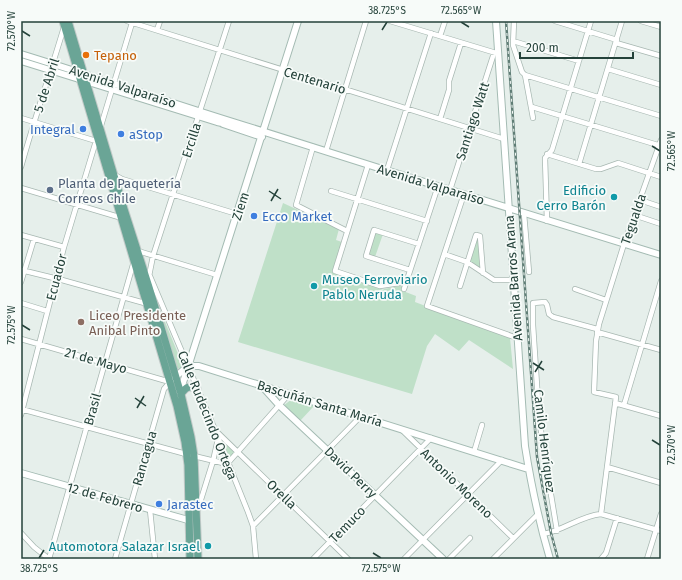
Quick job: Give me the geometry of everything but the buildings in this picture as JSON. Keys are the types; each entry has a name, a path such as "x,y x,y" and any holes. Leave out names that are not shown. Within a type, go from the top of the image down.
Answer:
{"main road":[{"path":"65,23 115,175 180,393 191,437 194,456 197,513 197,536 194,557"},
{"path":"82,76 97,142 122,218 177,406 185,442 188,520 194,557"},
{"path":"180,393 191,386 197,389"},
{"path":"185,442 190,453 194,456"},
{"path":"188,520 196,527 197,536"}],"street":[{"path":"157,30 160,21"},
{"name":"Ercilla","path":"147,282 153,256 229,21"},
{"name":"Ziem","path":"180,393 298,21"},
{"path":"326,151 366,21"},
{"path":"393,21 496,53"},
{"path":"440,36 444,21"},
{"name":"Avenida Barros Arana","path":"496,21 496,53 504,139 525,446 528,469 550,559"},
{"path":"514,21 513,41 522,72 525,75 533,118"},
{"path":"555,21 661,56"},
{"path":"547,221 545,162 547,154 552,150 591,21"},
{"path":"579,164 622,21"},
{"path":"641,21 661,27"},
{"path":"100,129 130,22"},
{"name":"Centenario","path":"130,22 504,139"},
{"name":"5 de Abril","path":"21,166 65,23"},
{"path":"387,170 431,33"},
{"path":"513,41 579,61"},
{"path":"440,119 450,90 449,81 461,43"},
{"name":"Santiago Watt","path":"450,190 469,128 496,53"},
{"name":"Avenida Valparaíso","path":"21,54 53,64 112,90 247,127 262,134"},
{"name":"Avenida Valparaíso","path":"21,61 51,71 114,83 217,122 313,147 524,214 661,255"},
{"path":"608,69 661,85"},
{"path":"525,75 661,116"},
{"path":"532,107 660,146"},
{"path":"21,118 97,142"},
{"name":"Avenida Valparaíso","path":"217,122 247,127"},
{"name":"Tegualda","path":"615,403 616,397 594,392 597,330 624,244 661,140"},
{"name":"Ecuador","path":"21,415 64,247 76,204 97,142"},
{"path":"313,147 296,205 347,231"},
{"path":"547,154 599,169 618,163 661,177"},
{"path":"368,165 335,271 380,286 406,282"},
{"path":"115,175 125,180 237,214"},
{"path":"118,187 125,180"},
{"path":"404,288 438,186"},
{"path":"21,188 122,218"},
{"path":"331,191 427,221"},
{"path":"464,194 427,306 517,338"},
{"path":"640,200 661,207"},
{"path":"524,214 529,272"},
{"path":"634,215 661,224"},
{"path":"369,228 419,244"},
{"path":"366,256 374,230"},
{"path":"21,235 64,247"},
{"path":"460,286 476,236 480,236 483,273"},
{"path":"21,282 23,271 34,239"},
{"path":"138,251 217,275"},
{"path":"360,254 410,270"},
{"path":"444,254 467,262 494,280 513,280"},
{"name":"Brasil","path":"49,559 134,259"},
{"path":"23,271 56,278 148,304"},
{"name":"Calle Rudecindo Ortega","path":"149,274 215,430 252,526 256,559"},
{"path":"624,405 661,281"},
{"path":"575,289 606,300"},
{"name":"Camilo Henríquez","path":"557,531 539,416 533,304 545,302 551,316 597,330"},
{"path":"21,303 47,310"},
{"path":"597,330 661,350"},
{"name":"21 de Mayo","path":"21,339 170,382"},
{"path":"170,382 188,366"},
{"name":"Bascuñán Santa María","path":"188,366 199,366 528,469"},
{"name":"Rancagua","path":"115,559 164,389 170,382"},
{"name":"David Perry","path":"260,385 443,559"},
{"path":"194,456 228,464 290,394"},
{"path":"601,514 615,403 661,416"},
{"path":"22,409 86,428 186,454"},
{"path":"252,526 361,416"},
{"path":"474,452 482,425"},
{"name":"Antonio Moreno","path":"400,428 513,538"},
{"name":"Orella","path":"215,430 348,559"},
{"path":"197,513 213,461 218,438"},
{"name":"Temuco","path":"313,559 431,438"},
{"path":"404,559 502,460"},
{"path":"607,467 661,483"},
{"name":"12 de Febrero","path":"21,473 188,520"},
{"path":"150,510 155,559"},
{"path":"493,559 538,514"},
{"path":"543,534 557,531 593,515 601,514 659,530"},
{"path":"647,559 659,530 661,514"},
{"path":"602,559 606,553 617,518"},
{"path":"21,533 34,547 49,559"},
{"name":"Avenida Barros Arana","path":"543,534 542,537 547,559"},
{"path":"449,559 470,538"}],"green space":[{"path":"283,203 339,229 336,240 342,242 332,272 383,290 404,285 403,291 416,296 415,302 510,338 513,369 469,340 459,351 435,334 427,346 412,394 238,342"},
{"path":"375,232 383,234 375,257 368,255"},
{"path":"477,238 479,239 481,269 469,261"},
{"path":"150,278 159,307 183,366 176,370"},
{"path":"292,399 314,406 300,421 283,406"},
{"path":"220,437 236,451 228,459"}],"railway":[{"path":"506,21 537,457 551,533 558,559"}],"place":[{"name":"Tepano","path":"86,55"},
{"name":"Integral","path":"83,129"},
{"name":"aStop","path":"121,134"},
{"name":"Planta de Paquetería Correos Chile","path":"50,190"},
{"name":"Edificio Cerro Barón","path":"614,197"},
{"name":"Ecco Market","path":"254,216"},
{"name":"Museo Ferroviario Pablo Neruda","path":"314,286"},
{"name":"Liceo Presidente Anibal Pinto","path":"81,322"},
{"name":"Jarastec","path":"159,504"},
{"name":"Automotora Salazar Israel","path":"208,546"}]}
